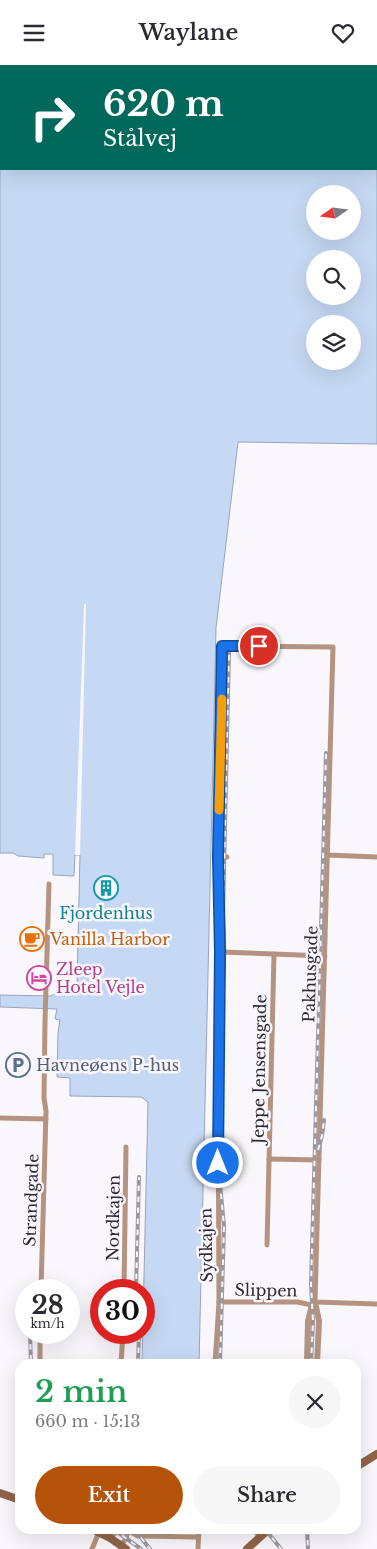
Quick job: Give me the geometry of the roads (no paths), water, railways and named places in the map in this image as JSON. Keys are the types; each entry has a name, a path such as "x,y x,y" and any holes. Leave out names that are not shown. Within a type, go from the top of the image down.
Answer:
{"main road":[{"path":"361,1464 377,1454"},
{"path":"0,1493 15,1499"},
{"path":"104,1534 124,1547"},
{"path":"247,1549 263,1534"}],"street":[{"name":"Sydkajen","path":"215,1359 219,1302 218,1093 220,952 218,857 222,646 333,647"},
{"name":"Pakhusgade","path":"317,1359 318,1321 314,1304 333,647"},
{"path":"327,855 377,857"},
{"path":"218,857 227,857"},
{"name":"Strandgade","path":"41,1279 46,1119 44,1097 49,884"},
{"path":"220,952 324,956"},
{"name":"Jeppe Jensensgade","path":"267,1245 274,954"},
{"path":"0,1118 46,1119"},
{"name":"Nordkajen","path":"124,1279 126,1147"},
{"path":"269,1159 319,1160"},
{"name":"Slippen","path":"219,1302 377,1304"},
{"name":"Pakhusgade","path":"307,1359 308,1321 314,1304"},
{"path":"40,1344 40,1359"},
{"path":"121,1359 122,1344"},
{"path":"92,1549 95,1534"},
{"path":"110,1537 113,1534"},
{"path":"124,1547 128,1534"},
{"path":"135,1534 138,1536 198,1537"},
{"path":"198,1534 198,1549"}],"water":[{"path":"0,170 377,170 377,444 238,442 216,628 199,1359 142,1359 142,1344 155,1344 155,1279 144,1279 148,1102 141,1097 70,1096 70,1078 57,1077 60,1020 55,1019 57,1009 0,1007 0,995 51,996 77,983 80,855 75,855 74,876 53,875 53,854 44,854 44,858 18,856 13,853 0,853"}],"railway":[{"path":"220,1359 224,1226 218,1162 229,651"},
{"path":"311,1359 313,1322 311,1284 326,753"},
{"path":"318,1150 324,1120"},
{"path":"136,1279 139,1177"},
{"path":"30,1344 31,1359"},
{"path":"138,1359 139,1344"},
{"path":"120,1534 141,1549"},
{"path":"138,1534 150,1549"},
{"path":"269,1534 281,1549"},
{"path":"307,1534 308,1549"}],"place":[{"name":"Fjordenhus","path":"106,888"},
{"name":"Vanilla Harbor","path":"32,939"},
{"name":"Zleep Hotel Vejle","path":"39,978"},
{"name":"Havneøens P-hus","path":"18,1065"}]}
